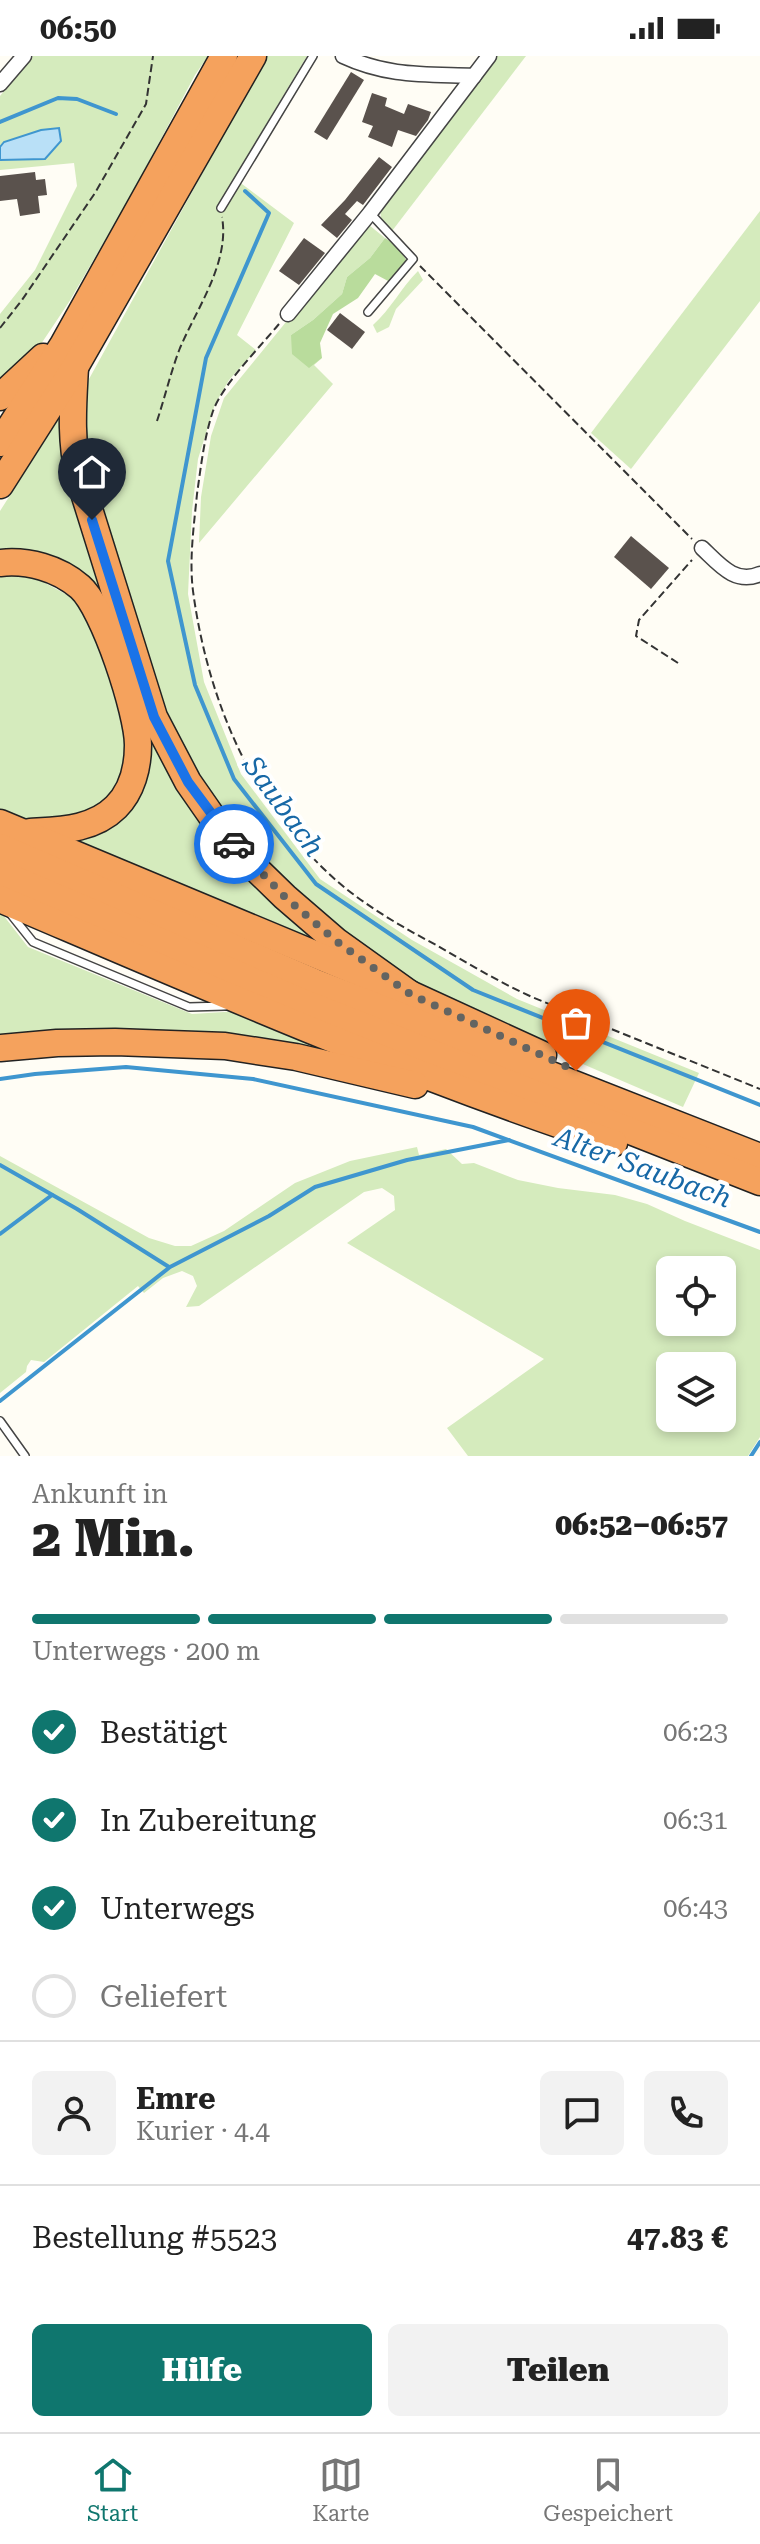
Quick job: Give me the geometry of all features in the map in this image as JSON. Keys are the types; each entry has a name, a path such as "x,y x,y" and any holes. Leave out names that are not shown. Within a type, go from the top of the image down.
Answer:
{"highway":[{"path":"0,485 224,56"},
{"path":"0,443 69,356 253,56"},
{"path":"0,397 44,356 69,356"},
{"path":"69,356 71,428 79,477 154,717 177,763 220,828 251,864 336,941 410,994"},
{"path":"0,563 26,563 48,568 70,579 89,596 105,627 134,717 138,743 132,781 118,806 109,813 79,827 11,828"},
{"path":"11,828 410,994 576,1071 598,1094"},
{"path":"0,847 314,982 760,1157"},
{"path":"0,873 305,1003 760,1185"},
{"path":"0,900 247,1005 477,1095 739,1185 760,1185"},
{"path":"0,1048 115,1042 225,1046 296,1057 455,1095 477,1095"}],"street":[{"path":"0,84 24,56"},
{"path":"343,56 368,68 387,72 474,76"},
{"path":"288,314 370,213 489,56"},
{"path":"707,553 728,572 739,577 760,574"}],"lane":[{"path":"221,208 313,56"},
{"path":"368,312 413,259 370,213"},
{"path":"0,1421 25,1456"}],"path":[{"path":"0,328 95,193 146,104 153,56"},
{"path":"157,421 180,349 211,284 225,231 221,208"},
{"path":"413,259 707,553 691,560 639,620 636,636 678,663"},
{"path":"288,314 225,390 214,409 202,453 193,534 193,589 212,683 233,739 263,796 306,849 344,886 399,924 505,985 760,1089"}],"green space":[{"path":"33,56 208,56 69,302 33,356 0,388 0,314 35,270 77,186 74,163 0,170 0,96"},
{"path":"267,56 307,56 234,178 294,223 237,335 256,350 229,380 215,404 198,459 188,594 204,682 241,774 320,879 412,940 517,999 699,1073 683,1107 446,1002 364,952 279,884 190,771 164,716 94,505 78,414 89,379"},
{"path":"496,56 526,56 392,231 381,219 380,207"},
{"path":"760,211 760,301 631,469 591,433"},
{"path":"369,225 385,238 370,258 347,277 342,294 291,335 309,367 322,358 314,365 333,384 199,543 201,497 211,436 224,398 356,236"},
{"path":"385,238 396,245 407,261 390,282 375,274 358,298 333,314 320,343 322,358 309,368 292,354 291,335 342,294 347,277 370,258"},
{"path":"418,271 423,280 396,309 389,327 377,333 373,325"},
{"path":"60,417 150,723 339,955 66,840 141,772 93,593 0,560 0,511"},
{"path":"0,575 34,577 73,598 88,616 127,730 129,761 116,792 92,814 44,825 0,813"},
{"path":"0,911 28,947 192,1014 240,1011 373,1066 0,1043"},
{"path":"417,1147 419,1155 446,1149 462,1164 474,1163 518,1180 615,1195 647,1204 760,1250 760,1437 748,1456 468,1456 447,1428 544,1359 347,1243 395,1210 394,1196 382,1188 364,1192 199,1306 186,1307 197,1286 193,1276 182,1271 163,1278 144,1293 138,1286 44,1362 31,1360 26,1372 0,1393 0,1156 149,1238 175,1246 191,1246 224,1231 295,1183 350,1161"}],"water":[{"path":"59,128 61,141 45,159 0,160 0,147 4,142 41,130"}],"building":[{"path":"351,72 364,80 327,140 314,132"},
{"path":"372,93 387,98 385,106 404,114 408,104 431,112 428,120 416,136 398,130 392,147 368,137 373,126 362,122"},
{"path":"379,157 392,167 363,205 357,201 345,214 352,220 337,238 321,225"},
{"path":"35,172 36,180 45,179 47,195 38,196 40,213 20,216 17,199 0,201 0,176"},
{"path":"304,238 325,253 299,285 279,271"},
{"path":"340,313 365,332 352,349 327,330"},
{"path":"631,536 669,568 651,589 614,557"}],"waterway":[{"name":"Saubach","path":"0,122 58,98 77,99 116,114"},
{"name":"Saubach","path":"245,191 269,213 206,358 168,561 195,685 234,779 316,884 473,990 760,1105"},
{"name":"Alter Saubach","path":"0,1079 126,1067 253,1079 473,1127 760,1232"},
{"path":"0,1401 170,1267 269,1216 315,1187 407,1160 509,1140"},
{"path":"0,1165 169,1267"},
{"path":"0,1234 52,1195"},
{"path":"751,1456 760,1442"}],"way so far":[{"path":"234,844 285,897 336,941 410,994 576,1071"}],"route":[{"path":"92,520 154,717 188,782 234,844"}]}
